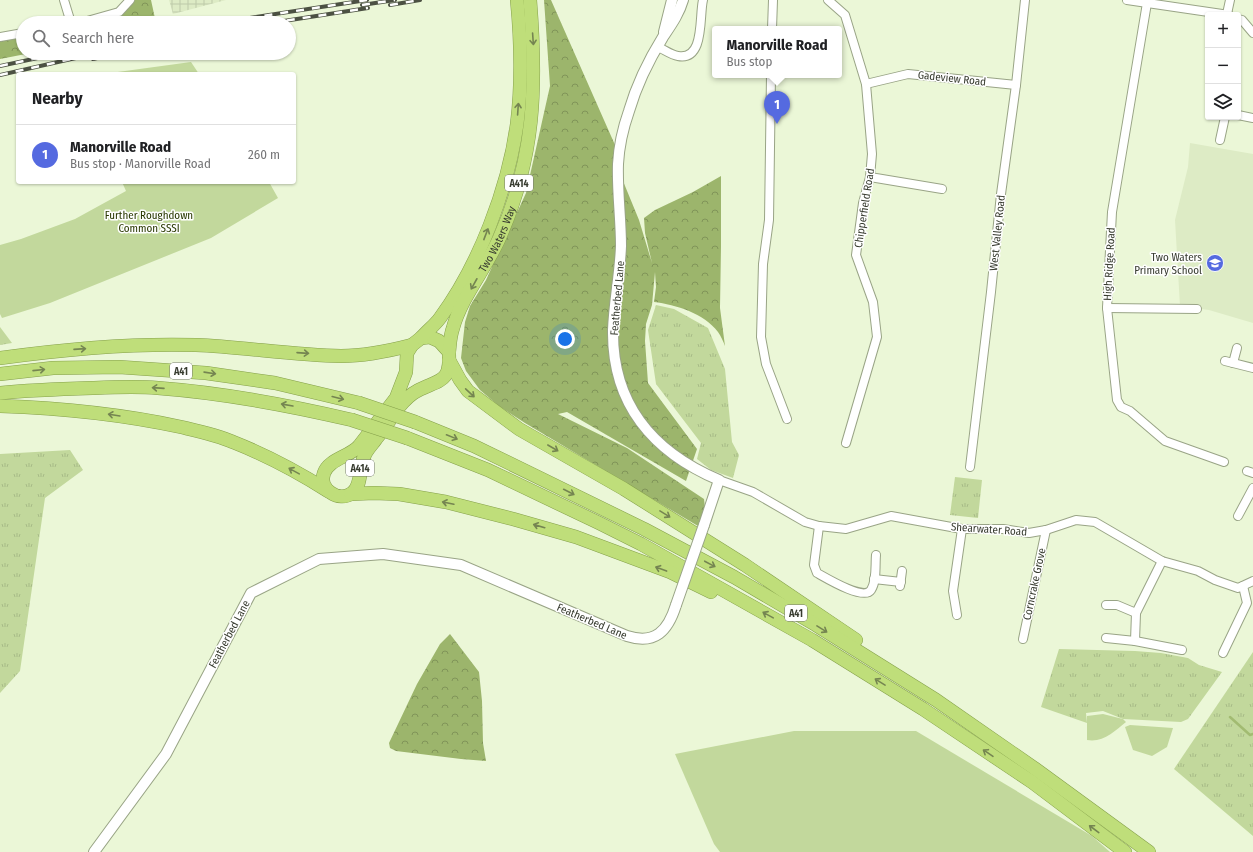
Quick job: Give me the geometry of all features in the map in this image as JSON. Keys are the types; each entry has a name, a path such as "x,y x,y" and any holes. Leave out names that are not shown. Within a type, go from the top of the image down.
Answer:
{"highway":[{"name":"Two Waters Way","path":"417,341 439,318 472,266 494,213 503,183 510,159 517,124 520,71 518,0"},
{"name":"Two Waters Way","path":"449,356 453,327 458,314 498,240 513,202 524,166 532,118 534,88 530,0"},
{"path":"0,358 46,352 137,345 197,345 341,356 383,352 430,337 439,341 449,356 460,380 468,391 502,417 519,429 624,489 751,569 917,682 936,700"},
{"name":"A414","path":"328,491 323,483 323,474 328,466 355,451 396,398 406,372 407,353 417,341"},
{"name":"A414","path":"352,494 357,488 364,456 373,443 405,399 416,391 438,382 445,376 449,370 449,356"},
{"name":"A41","path":"0,374 53,368 119,367 206,372 275,383 359,403 415,422 474,446 644,529 734,577 816,625 936,700 1034,768 1149,852"},
{"name":"A41","path":"0,393 114,387 157,388 257,400 297,407 352,420 407,438 488,470 641,544 812,640 923,709 1032,782 1125,852"},
{"path":"0,406 54,408 106,414 158,422 195,430 232,441 266,456 331,494 338,496 352,494"},
{"name":"A41","path":"352,494 399,494 446,502 513,519 576,537 670,572 715,594 749,605"}],"street":[{"path":"64,0 69,16"},
{"path":"105,16 119,12 130,0"},
{"name":"Featherbed Lane","path":"660,43 672,0"},
{"name":"Featherbed Lane","path":"94,852 166,754 250,593 319,559 383,554 461,565 627,636 638,639 653,637 663,631 670,622 719,480 674,456 642,425 628,402 618,375 615,360 613,329 621,247 618,178 619,150 634,96 660,43 675,20 684,0"},
{"path":"660,43 677,56 687,56 693,52 698,41 702,0"},
{"path":"772,26 773,0"},
{"name":"Chipperfield Road","path":"828,0 845,15 866,84 872,154 870,177 863,203 856,255 873,302 877,337 846,443"},
{"name":"West Valley Road","path":"970,467 1025,0"},
{"path":"1127,0 1158,3 1206,12"},
{"path":"1228,12 1230,0"},
{"name":"High Ridge Road","path":"1147,3 1112,212 1107,308 1117,400 1121,407 1130,411 1165,441 1224,462"},
{"path":"1241,20 1253,33"},
{"path":"0,37 16,34"},
{"name":"Gadeview Road","path":"866,84 908,74 1016,85"},
{"path":"771,78 769,220 763,264 761,338 766,364 787,419"},
{"path":"1241,116 1253,118"},
{"path":"1220,140 1224,120"},
{"path":"870,177 942,189"},
{"path":"1107,308 1197,309"},
{"path":"1237,348 1229,362 1253,368"},
{"name":"Shearwater Road","path":"719,480 753,492 805,522 820,526 846,529 890,516 962,529 1003,529 1029,533 1046,530 1076,520 1095,522 1162,561 1198,571 1226,585 1238,588 1243,586"},
{"path":"1238,516 1253,488"},
{"path":"820,526 814,565 817,573 845,588 861,594 868,593 872,590 876,555"},
{"path":"957,615 954,591 962,529"},
{"name":"Corncrake Grove","path":"1023,639 1046,530"},
{"path":"1135,641 1136,613 1162,561"},
{"path":"874,579 901,585 902,571"},
{"path":"1223,653 1247,603 1243,586 1253,581"},
{"path":"1106,605 1117,605 1136,613"},
{"path":"1106,638 1135,641 1182,650"}],"shaded area":[{"path":"169,0 226,0 173,14"},
{"name":"Two Waters Primary School","path":"1190,143 1253,154 1253,323 1209,310 1180,306 1175,220 1188,167"}],"green space":[{"path":"135,0 151,0 154,16 114,16 119,15"},
{"path":"544,0 551,0 615,145 616,164 639,220 652,263 645,233 644,218 655,210 693,192 721,176 720,308 725,346 718,332 712,325 697,315 671,305 654,302 656,287 655,272 652,305 646,324 645,341 648,383 697,449 686,481 567,412 558,414 627,448 704,499 705,508 698,526 499,406 480,390 466,371 461,358 465,322 470,306 486,280 526,193 550,86"},
{"path":"16,38 16,56 0,59 0,41"},
{"path":"191,62 198,72 118,72"},
{"name":"Further Roughdown Common SSSI","path":"123,184 270,184 278,198 211,238 50,303 2,318 0,314 0,245 21,239 75,219 126,191"},
{"path":"656,305 674,309 708,328 725,369 732,442 739,455 733,478 711,470 697,459 701,443 656,384 648,330"},
{"path":"0,327 12,343 0,345"},
{"path":"70,450 83,470 45,498 20,671 0,693 0,454"},
{"path":"955,477 982,480 978,518 950,515"},
{"path":"450,634 479,672 482,701 483,743 486,761 396,751 390,748 389,743 417,684 440,644"},
{"path":"1059,649 1161,653 1188,658 1199,665 1222,672 1188,719 1181,722 1123,719 1103,711 1086,713 1087,723 1041,707"},
{"path":"1253,652 1253,836 1174,769"},
{"path":"1103,714 1123,719 1126,722 1108,736 1098,740 1087,740 1087,716"},
{"path":"1130,725 1173,728 1167,747 1152,756 1133,750 1125,727"},
{"path":"794,731 916,731 1092,836 1110,852 720,852 714,844 675,754"}],"waterway":[{"path":"1230,717 1250,735 1253,734"}],"railway":[{"path":"263,16 367,0"},
{"path":"362,5 395,0"},
{"path":"390,5 420,0"},
{"path":"296,19 368,8"},
{"path":"0,66 28,60"},
{"path":"0,75 67,60"}],"place":[{"name":"Manorville Road","path":"777,124"},
{"name":"Two Waters Primary School","path":"1215,263"}]}
